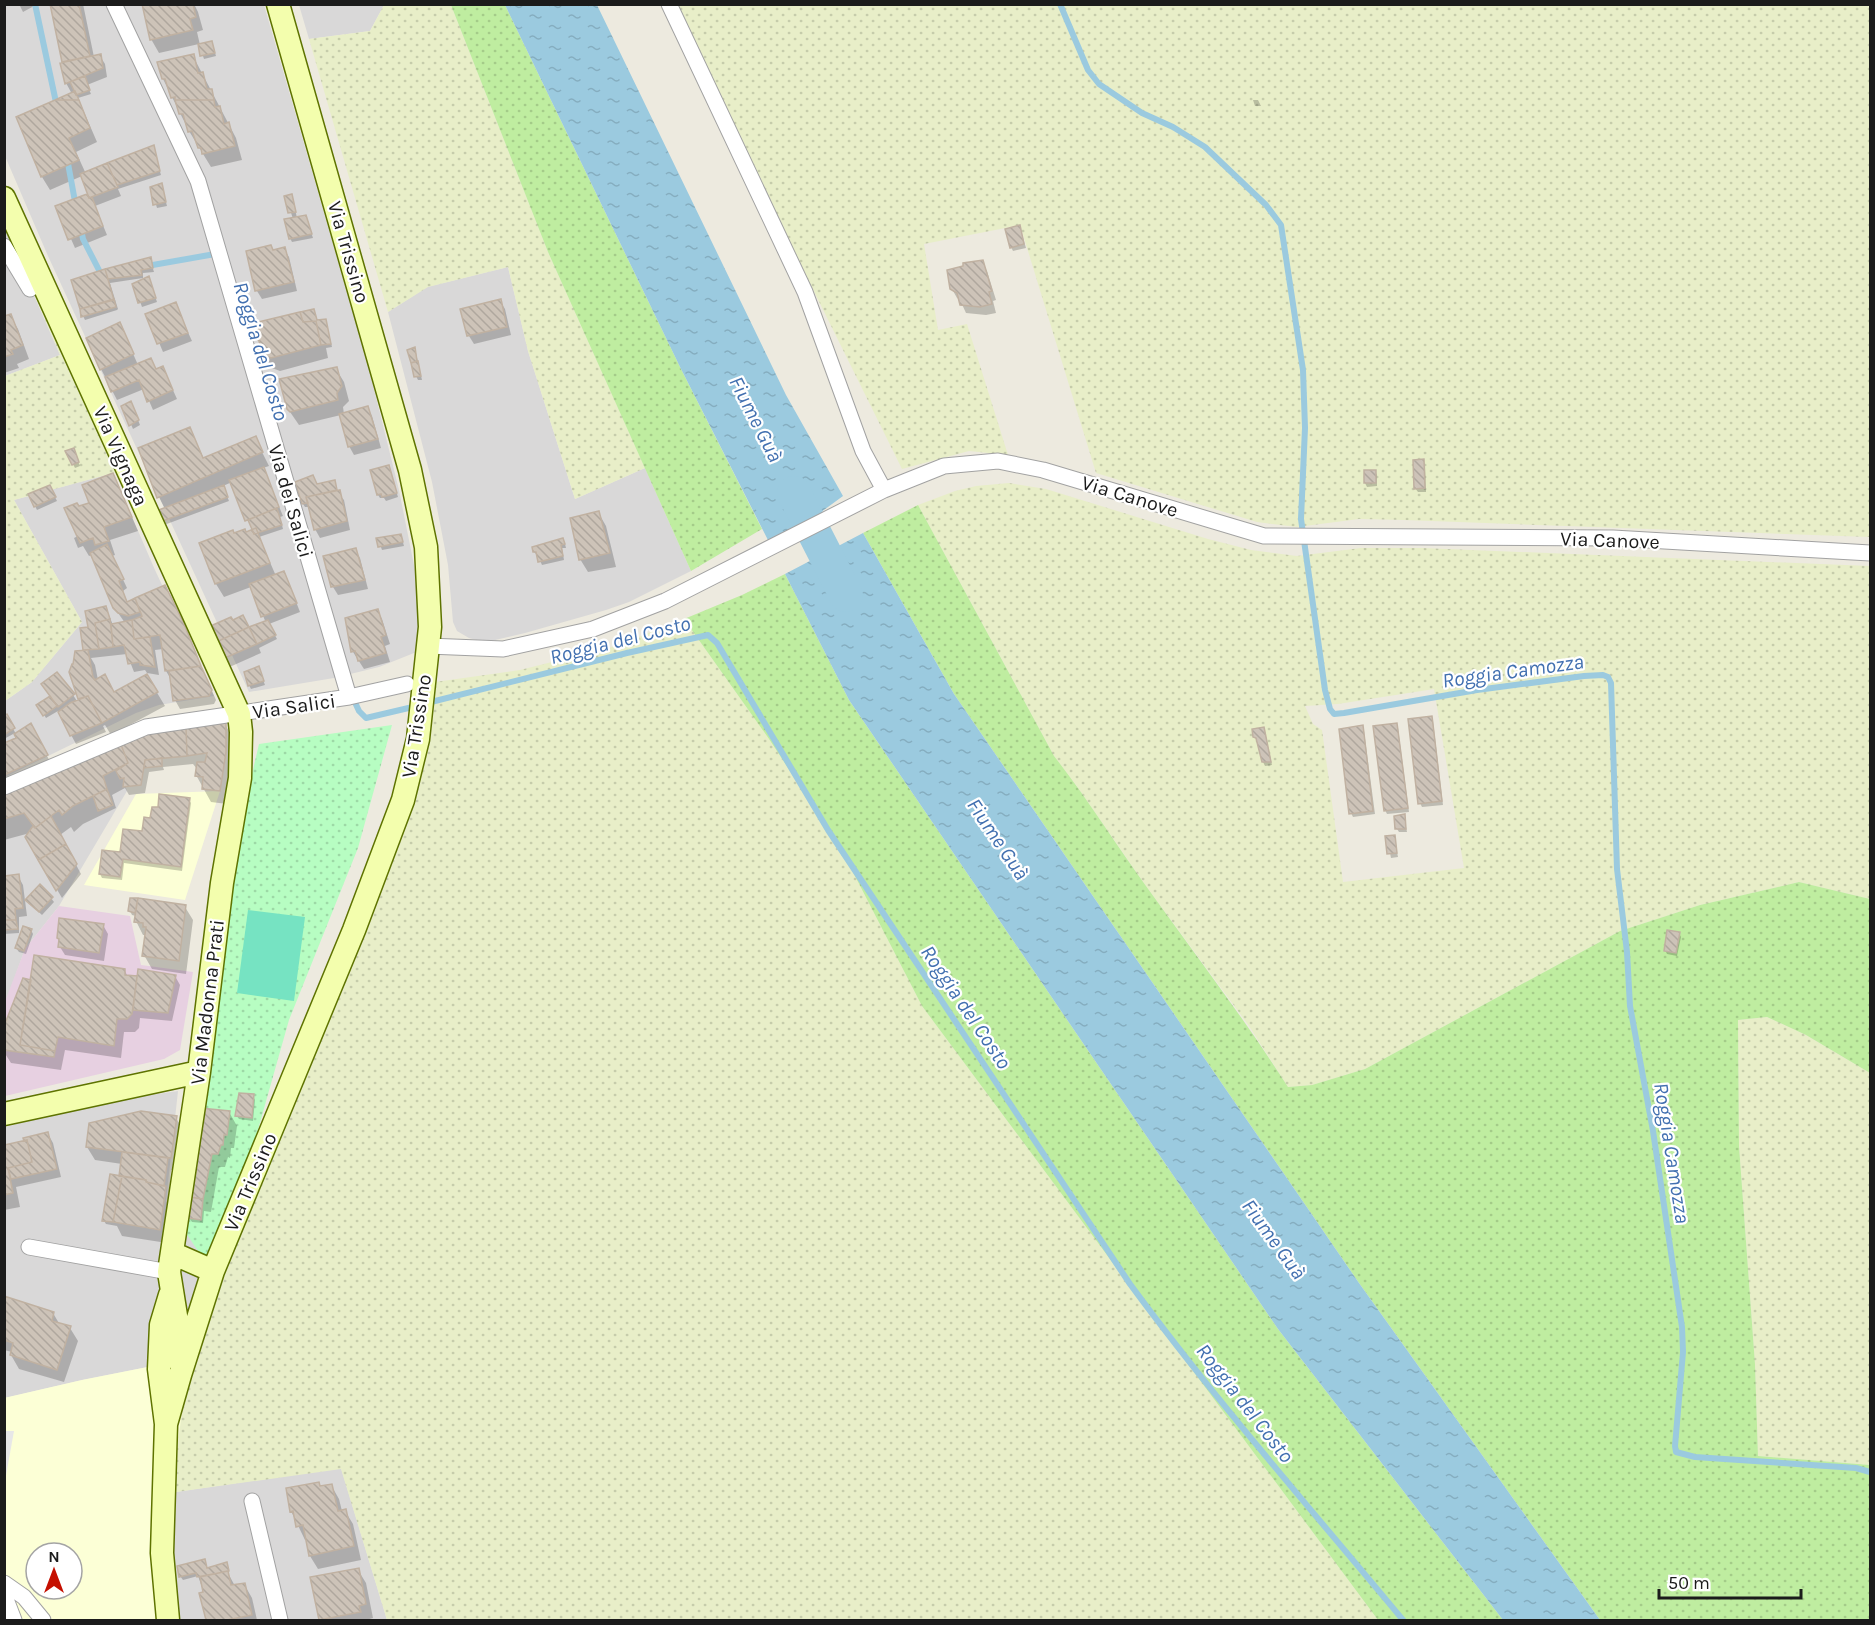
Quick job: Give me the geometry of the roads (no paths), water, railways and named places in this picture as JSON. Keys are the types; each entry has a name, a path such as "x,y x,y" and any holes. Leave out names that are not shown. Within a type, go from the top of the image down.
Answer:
{"main road":[{"name":"Via Trissino","path":"166,1424 213,1271 354,930 403,800 418,739 430,627 426,547 410,470 278,4"},
{"name":"Via Vignaga","path":"4,198 239,714"},
{"name":"Via Madonna Prati","path":"171,1272 222,883 240,778 239,714"},
{"path":"4,1114 199,1072"},
{"path":"171,1272 213,1271"},
{"path":"171,1272 180,1375"},
{"path":"168,1620 162,1553 166,1424 159,1369 161,1325 171,1272"}],"street":[{"name":"Via dei Salici","path":"114,4 198,181 349,698"},
{"path":"669,4 805,292 863,452 884,489"},
{"path":"4,246 30,290 42,281"},
{"name":"Via Canove","path":"428,646 503,649 593,629 665,601 884,489 944,466 998,461 1043,470 1264,536 1613,538 1870,553"},
{"name":"Via Salici","path":"4,787 146,727 349,698 407,684"},
{"path":"29,1247 171,1272"},
{"path":"252,1501 280,1620"},
{"path":"4,1583 24,1597 43,1620"},
{"path":"4,1594 14,1620"}],"water":[{"path":"505,5 597,5 786,395 843,496 772,548 681,369"},
{"path":"863,533 954,694 1359,1283 1600,1620 1503,1620 1278,1329 849,700 785,574"}],"waterway":[{"name":"Roggia del Costo","path":"35,4 57,107"},
{"name":"Roggia Camozza","path":"1060,4 1088,70 1099,84 1142,113 1173,127 1205,147 1266,205 1281,225 1303,370 1305,428 1301,519 1325,690 1330,709 1334,714 1477,690 1584,676 1603,675 1608,677 1611,683 1617,869 1627,952 1630,1006 1653,1131 1682,1327 1683,1352 1676,1452 1695,1457 1856,1468 1870,1472"},
{"name":"Roggia del Costo","path":"67,158 76,207"},
{"name":"Roggia del Costo","path":"81,229 83,239 102,276"},
{"name":"Roggia del Costo","path":"147,266 215,254 216,259"},
{"name":"Fiume Guà","path":"794,493 846,595"},
{"name":"Roggia del Costo","path":"427,703 708,635 717,643 828,830 1130,1284 1230,1412 1403,1620"},
{"name":"Roggia del Costo","path":"353,698 359,711 366,718 417,706"}]}
